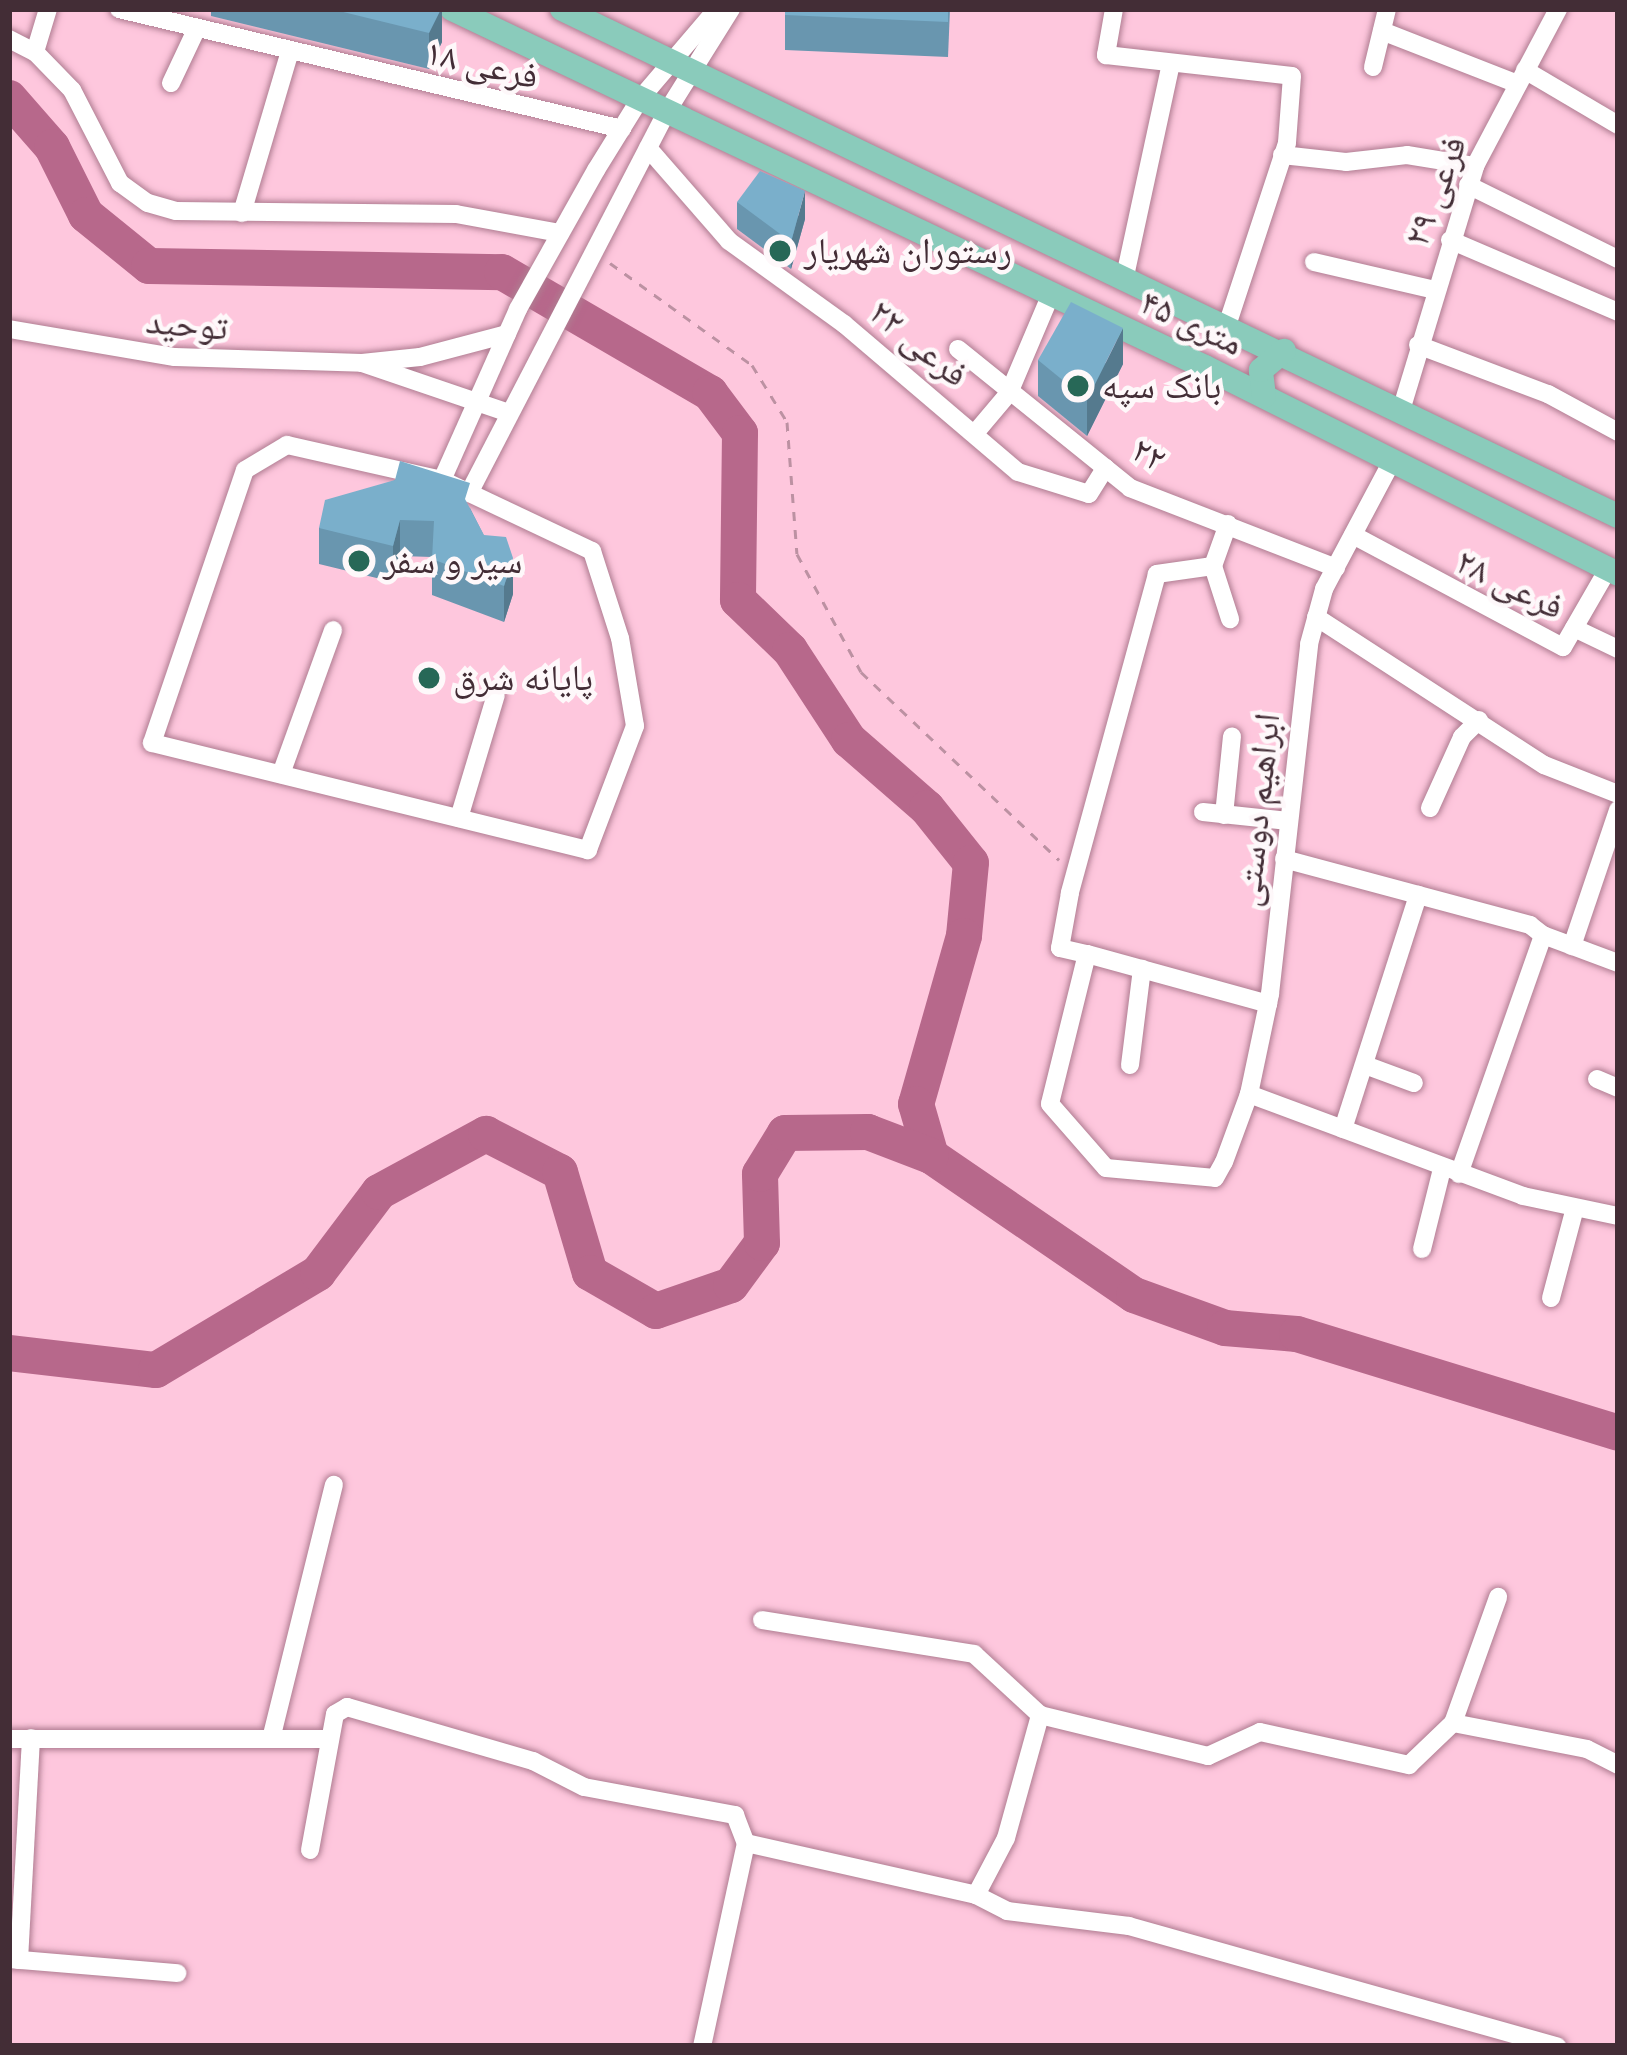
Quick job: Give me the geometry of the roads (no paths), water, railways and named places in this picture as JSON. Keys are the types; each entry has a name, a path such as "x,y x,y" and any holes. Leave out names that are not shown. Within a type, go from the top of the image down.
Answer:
{"main road":[{"path":"452,9 640,99"},
{"name":"۴۵ متری","path":"564,9 1402,407 1618,516"},
{"name":"۴۵ متری","path":"640,99 1205,367 1613,572"},
{"path":"1205,367 1226,353 1227,326"},
{"path":"1264,396 1261,370 1284,351"}],"street":[{"path":"35,52 48,9"},
{"name":"فرعی ۱۸","path":"119,9 289,54 622,129"},
{"path":"469,493 506,412 594,253 666,112 684,65 717,9"},
{"path":"442,480 518,309 640,99 684,65 731,9"},
{"path":"1114,9 1106,55 1292,76 1282,155 1227,326"},
{"path":"1373,67 1387,9"},
{"name":"فرعی ۲۹","path":"1402,407 1472,176 1558,9"},
{"path":"171,82 196,30"},
{"path":"1382,31 1521,77 1618,124"},
{"path":"9,39 35,52 72,90 120,183 176,212 456,214 560,233"},
{"path":"242,213 289,54"},
{"path":"1125,276 1172,64"},
{"name":"فرعی ۲۲","path":"648,148 729,241 1038,485 1089,494 1105,468"},
{"path":"1282,155 1346,162 1407,155 1472,176 1618,260"},
{"path":"1450,239 1618,312"},
{"path":"1314,262 1435,290"},
{"path":"976,433 1009,393 1052,294"},
{"name":"توحید","path":"9,329 176,357 362,363"},
{"path":"362,363 420,357 507,334"},
{"path":"1418,345 1548,394 1618,432"},
{"name":"۲۲","path":"958,349 1130,488 1336,568"},
{"path":"362,363 478,398 506,412"},
{"path":"287,445 442,480 592,551 620,638 635,726 588,850 152,742 245,470 287,445"},
{"name":"ابراهیم دوستی","path":"1087,954 1050,1104 1106,1168 1215,1178 1249,1094 1268,1004 1316,617 1393,459"},
{"path":"1228,524 1214,566 1230,619"},
{"name":"فرعی ۲۸","path":"1353,535 1562,647 1613,572"},
{"path":"1214,566 1157,574 1060,949 1268,1004"},
{"path":"1316,617 1544,765 1618,794"},
{"path":"1574,628 1618,649"},
{"path":"280,774 333,630"},
{"path":"459,818 496,695"},
{"path":"1430,808 1462,736 1479,720"},
{"path":"1224,814 1232,736"},
{"path":"1572,946 1618,810"},
{"path":"1202,812 1288,821"},
{"path":"1285,859 1418,895 1618,963"},
{"path":"1342,1129 1418,895"},
{"path":"1422,1249 1543,935"},
{"path":"1130,1065 1142,969"},
{"path":"1365,1065 1414,1084"},
{"path":"1597,1079 1618,1088"},
{"path":"1249,1094 1450,1172 1618,1216"},
{"path":"1551,1298 1575,1208"},
{"path":"271,1739 334,1485"},
{"path":"762,1620 974,1654 1040,1715 1208,1756 1260,1732 1409,1765 1453,1723 1498,1597"},
{"path":"310,1850 335,1714 347,1707 532,1761 584,1787 736,1815 746,1844 702,2046"},
{"path":"976,1895 1006,1838 1040,1715"},
{"path":"1453,1723 1587,1749 1618,1765"},
{"path":"31,1738 14,1959 177,1973"},
{"path":"9,1739 331,1739"},
{"path":"746,1844 976,1895 1007,1911 1130,1925 1557,2046"}],"waterway":[{"path":"9,98 52,147 86,215 149,266 502,272 710,393 740,433 738,600 790,650 849,740 927,808 971,863 964,936 916,1104 931,1156 1134,1295 1225,1328 1297,1334 1618,1433"},
{"path":"9,1353 156,1370 318,1273 379,1192 486,1134 560,1172 590,1273 656,1311 731,1285 762,1243 760,1174 785,1133 868,1132 931,1156"}],"place":[{"name":"رستوران شهریار","path":"780,251"},
{"name":"بانک سپه","path":"1078,386"},
{"name":"سیر و سفر","path":"359,561"},
{"name":"پایانه شرق","path":"429,678"}]}
